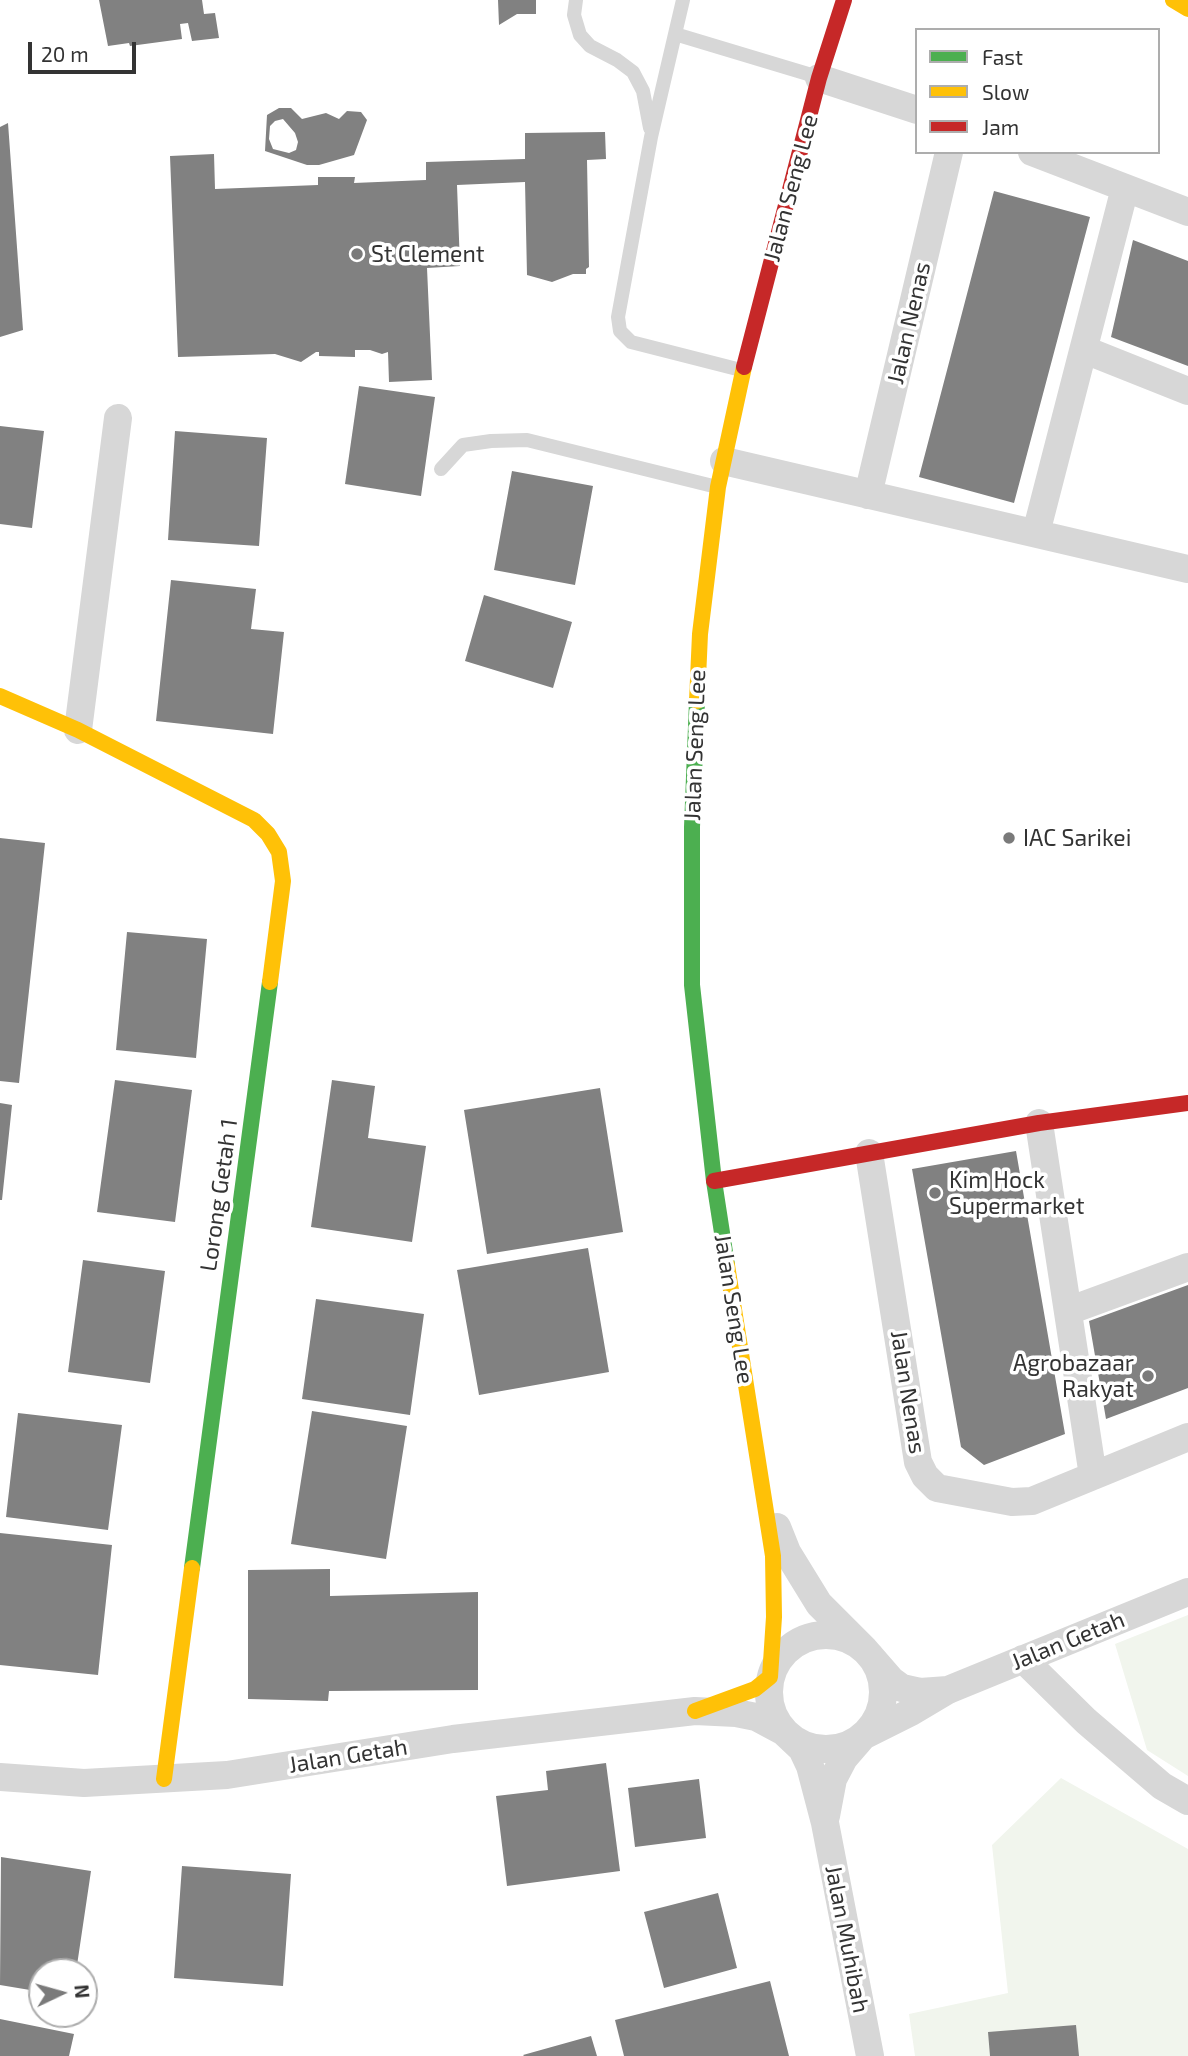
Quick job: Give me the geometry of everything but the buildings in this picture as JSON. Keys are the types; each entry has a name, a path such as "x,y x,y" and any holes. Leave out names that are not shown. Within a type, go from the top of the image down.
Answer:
{"street":[{"name":"Jalan Seng Lee","path":"770,1677 774,1617 773,1556 714,1181 692,985 692,827 700,634 721,474 743,371 819,78 844,0"},
{"path":"1173,0 1188,9"},
{"path":"819,78 915,109"},
{"name":"Jalan Nenas","path":"868,495 949,154"},
{"path":"1037,154 1188,212"},
{"path":"1036,533 1125,188"},
{"path":"1085,350 1188,391"},
{"path":"78,730 118,418"},
{"path":"721,474 868,495 1188,569"},
{"name":"Lorong Getah 1","path":"0,696 78,730 254,820 268,834 279,852 283,881 164,1779"},
{"path":"714,1181 1039,1123 1188,1103"},
{"path":"1039,1123 1093,1476"},
{"name":"Jalan Nenas","path":"869,1153 918,1462 925,1476 937,1488 1012,1502 1032,1501 1188,1437"},
{"path":"1068,1311 1188,1267"},
{"name":"Jalan Seng Lee","path":"766,1502 787,1552 808,1588 819,1604 864,1648"},
{"name":"Jalan Getah","path":"863,1736 948,1690 1188,1592"},
{"path":"828,1633 848,1638 864,1648 876,1664 883,1683 883,1703 876,1721 863,1736 849,1746 814,1749 798,1743 784,1732 773,1716 768,1696 770,1677 778,1659 792,1645 809,1636 828,1633"},
{"name":"Jalan Getah","path":"864,1648 902,1688 920,1692 948,1690"},
{"path":"1023,1660 1086,1721 1162,1786 1188,1801"},
{"name":"Jalan Getah","path":"695,1711 755,1689 770,1677"},
{"name":"Jalan Getah","path":"0,1777 84,1783 227,1774 453,1739 695,1711 756,1717 784,1732"},
{"name":"Jalan Muhibah","path":"784,1732 802,1749 810,1766 825,1823 870,2056"},
{"name":"Jalan Muhibah","path":"825,1823 833,1779 844,1758 863,1736"}],"lane":[{"path":"576,0 574,15 580,35 590,46 633,72 643,91 651,137"},
{"path":"683,0 651,137 618,317 620,331 631,342 743,371"},
{"path":"675,34 819,78"},
{"path":"441,468 463,445 491,440 527,440 721,474"}],"shaded area":[{"path":"1188,1615 1188,1776 1147,1750 1115,1644"},
{"path":"1061,1778 1188,1849 1188,2056 915,2056 909,2014 1008,1993 992,1845"}],"traffic: fast":[{"path":"697,701 692,827 692,985 714,1181 727,1265"},
{"path":"192,1568 270,982"}],"traffic: slow":[{"path":"1173,0 1188,9"},
{"path":"697,701 700,634 718,487 744,367"},
{"path":"0,696 78,730 254,820 268,834 279,852 283,881 270,982"},
{"path":"695,1711 755,1689 770,1677 774,1617 773,1556 727,1265"},
{"path":"164,1779 192,1568"}],"traffic: jam":[{"path":"744,367 819,78 844,0"},
{"path":"714,1181 1039,1123 1188,1103"}],"place":[{"name":"St Clement","path":"357,254"},
{"name":"IAC Sarikei","path":"1009,838"},
{"name":"Kim Hock Supermarket","path":"935,1193"},
{"name":"Agrobazaar Rakyat","path":"1148,1376"}]}
